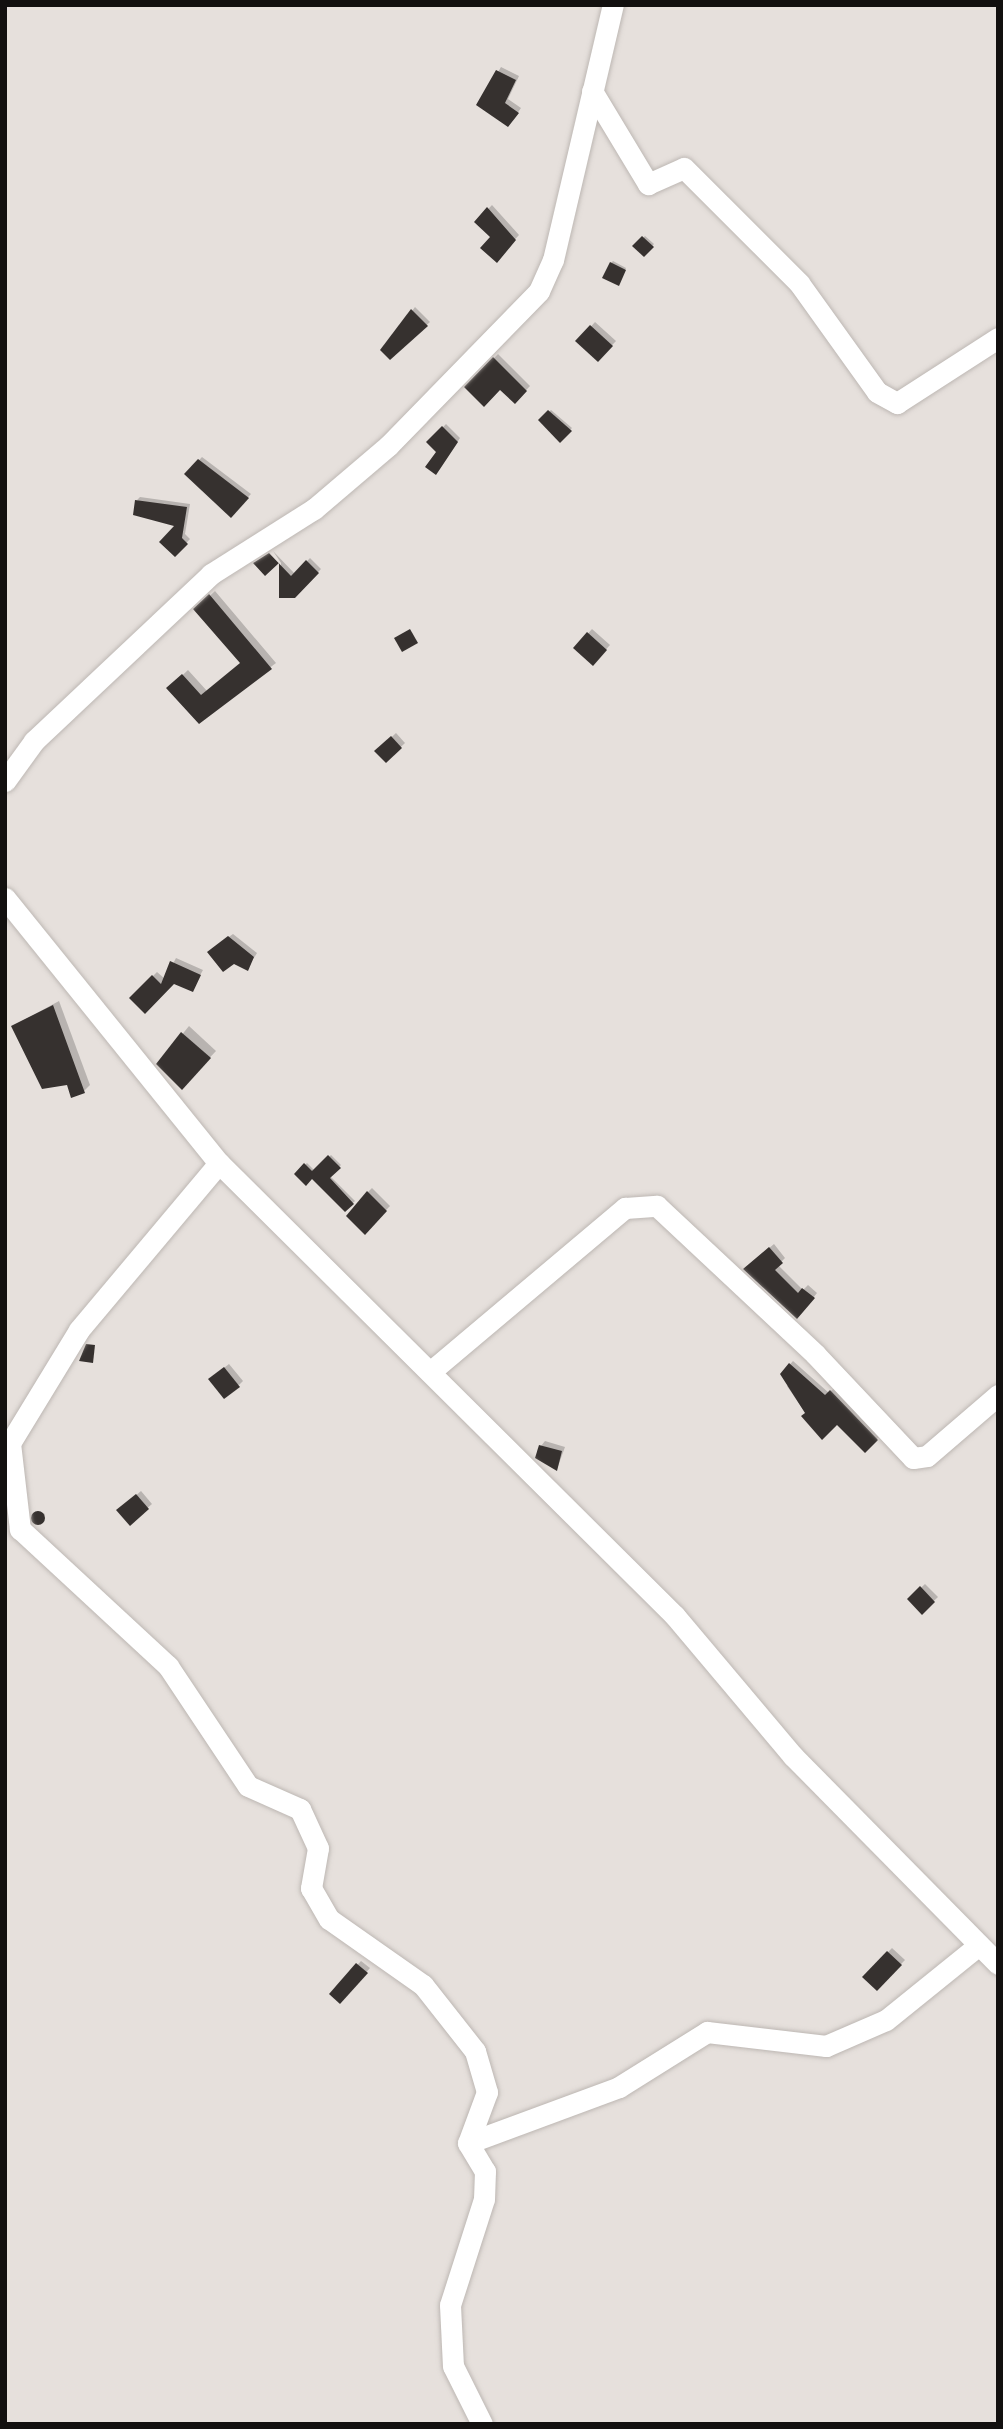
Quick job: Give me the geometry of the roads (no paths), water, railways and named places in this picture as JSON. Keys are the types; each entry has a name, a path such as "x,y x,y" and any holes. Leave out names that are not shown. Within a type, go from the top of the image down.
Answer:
{"street":[{"path":"5,781 34,741 211,574 314,509 388,446 539,291 553,260 613,5"},
{"path":"592,91 648,184 684,168 799,283 877,392 897,402 998,338"},
{"path":"5,898 219,1163 675,1616 793,1756 998,1964"},
{"path":"219,1163 79,1329 8,1440 20,1529 168,1666 248,1786 300,1809 317,1848 311,1888 329,1919 423,1985 475,2051 487,2092 468,2143"},
{"path":"430,1373 625,1208 657,1206 815,1354 914,1458 927,1456 998,1395"},
{"path":"468,2143 619,2087 707,2032 826,2046 886,2020 979,1945"},
{"path":"468,2143 485,2171 484,2190 450,2305 452,2354 482,2424"}]}
